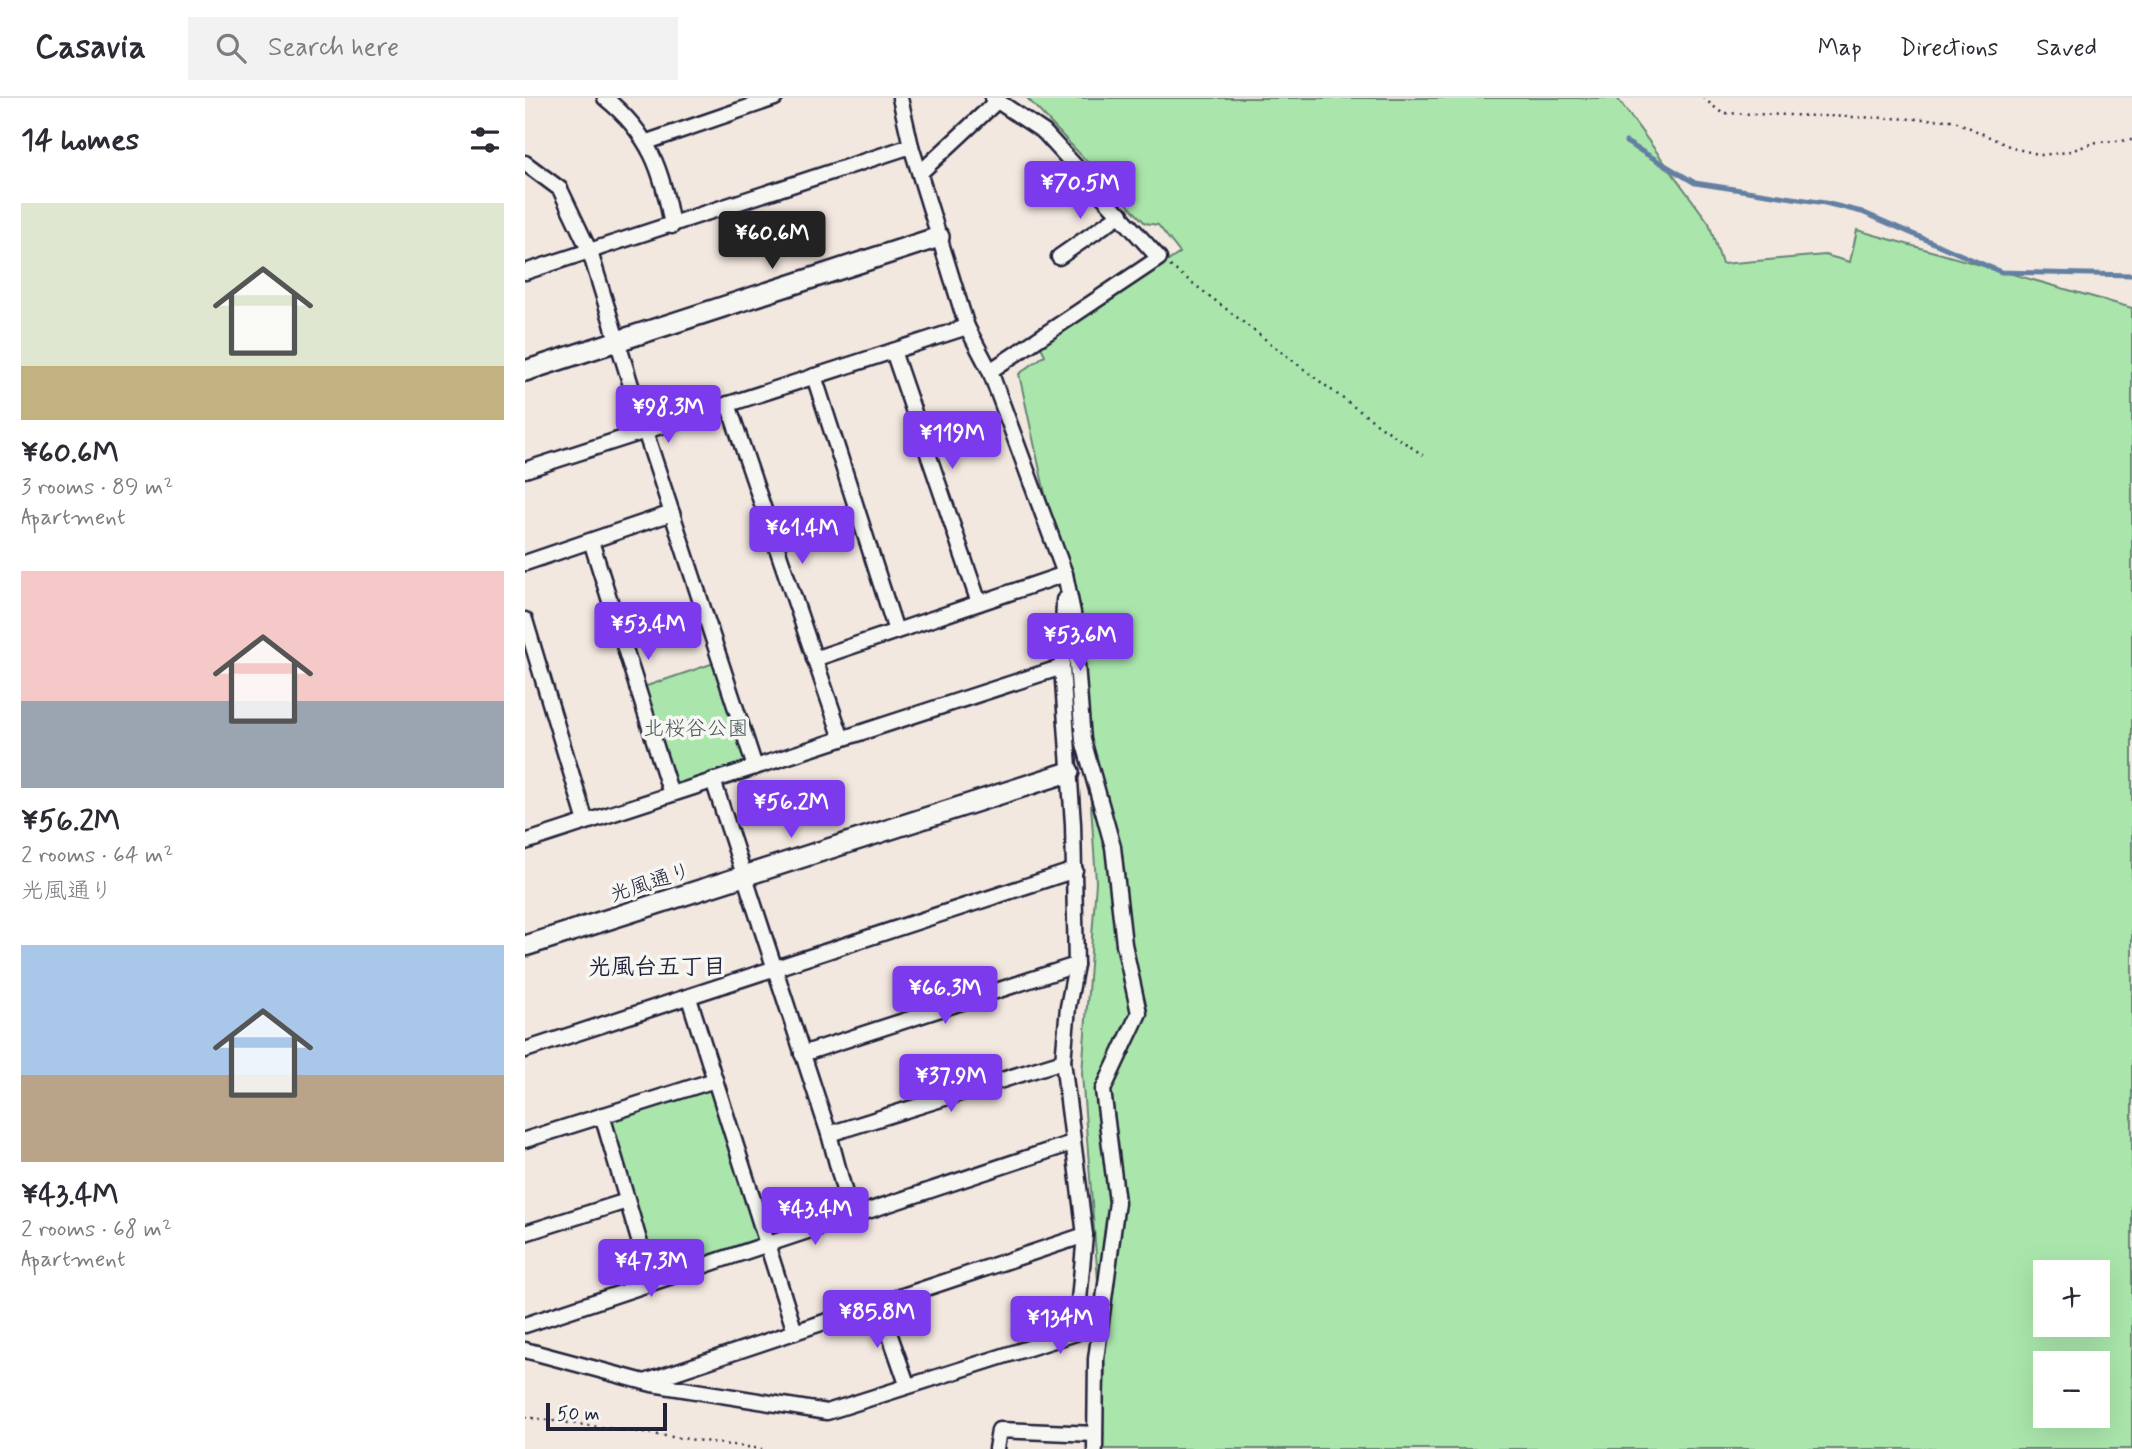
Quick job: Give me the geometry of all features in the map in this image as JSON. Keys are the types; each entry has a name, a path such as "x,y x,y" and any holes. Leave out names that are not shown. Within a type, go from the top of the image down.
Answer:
{"street":[{"path":"605,98 624,113 647,142 665,183 672,226"},
{"path":"647,142 775,98"},
{"path":"900,98 911,146 967,327 990,371 1065,574 1073,613 1083,740 1113,847 1124,944 1139,1013 1103,1090 1117,1202 1096,1359 1095,1449"},
{"path":"921,172 995,100 1044,132 1159,258 990,371"},
{"path":"525,272 911,146"},
{"path":"525,163 560,190 590,252 645,431 755,767"},
{"path":"1059,257 1121,214"},
{"path":"525,371 939,237"},
{"path":"525,470 967,327"},
{"path":"893,351 979,603"},
{"path":"814,376 896,631"},
{"path":"729,404 842,739"},
{"path":"525,563 672,513"},
{"path":"591,541 671,794"},
{"path":"814,659 1065,574"},
{"path":"525,1350 644,1382 827,1412 907,1384 1076,1333 1085,1235 1063,1061 1067,1007 1076,965 1075,870 1062,667 1065,574"},
{"path":"525,620 586,822"},
{"path":"525,842 1062,667"},
{"name":"光風通り","path":"525,946 1069,772"},
{"path":"713,780 829,1134 851,1216"},
{"path":"525,1050 1075,870"},
{"path":"802,1054 1076,965"},
{"path":"689,998 795,1332"},
{"path":"829,1134 1063,1061"},
{"path":"525,1140 715,1080"},
{"path":"602,1115 651,1281"},
{"path":"525,1325 1072,1143"},
{"path":"525,1233 627,1201"},
{"path":"644,1382 1085,1235"},
{"path":"879,1304 907,1384"},
{"path":"996,1449 999,1430 1095,1434"}],"path":[{"path":"1703,98 1722,113 1953,120 2013,148 2042,155 2067,152 2097,142 2132,140"},
{"path":"1159,258 1285,352 1363,416 1423,455"},
{"path":"525,1417 762,1449"}],"green space":[{"path":"1027,98 1617,98 1709,223 1722,264 1825,255 1850,262 1857,230 2132,308 2132,1449 1101,1449 1105,1371 1082,1074 1096,882 1082,664 1019,374 1045,355 1041,347 1180,253 1158,225 1145,223"},
{"name":"北桜谷公園","path":"720,661 755,767 671,794 638,689"},
{"path":"715,1080 767,1245 651,1281 602,1115"}],"waterway":[{"path":"1626,142 1695,183 1825,203 1862,212 2001,272 2132,275"}],"district":[{"name":"光風台五丁目","path":"657,966"}]}
